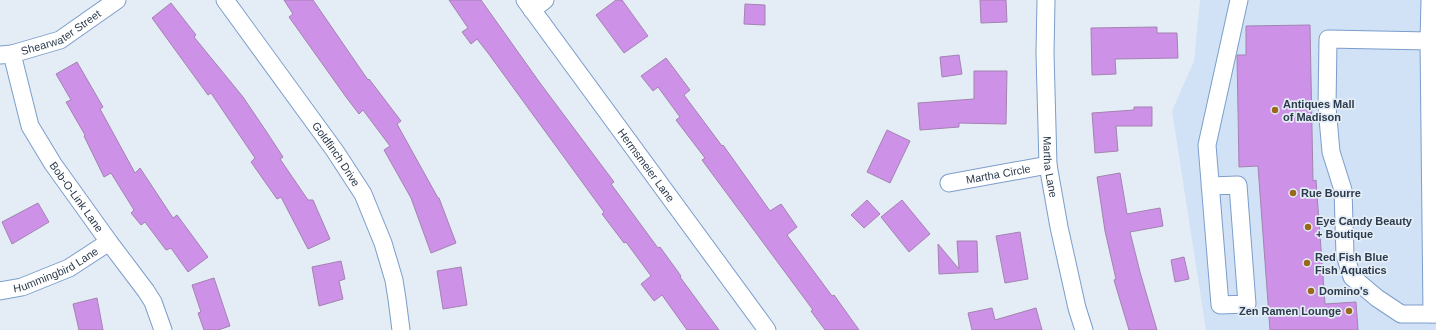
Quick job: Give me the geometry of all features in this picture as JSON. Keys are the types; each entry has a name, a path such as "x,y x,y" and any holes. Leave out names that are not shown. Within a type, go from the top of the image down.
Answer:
{"street":[{"name":"Shearwater Street","path":"6,54 60,40 118,0"},
{"name":"Goldfinch Drive","path":"225,0 335,151 363,194 383,243 394,280 401,330"},
{"name":"Martha Lane","path":"1046,0 1045,53 1048,165 1059,227 1077,308 1084,330"},
{"path":"1210,186 1238,185 1247,304 1220,305 1210,186 1207,145 1239,0"},
{"path":"1430,0 1434,314 1401,314 1377,298 1352,277 1345,255 1343,190 1331,152 1327,108 1328,39 1430,41"},
{"name":"Hermsmeier Lane","path":"534,3 766,329"},
{"name":"Bob-O-Link Lane","path":"6,54 30,126 53,164 154,302 163,330"},
{"name":"Martha Circle","path":"948,182 1048,165"},
{"name":"Hummingbird Lane","path":"0,291 22,286 69,268 109,242"}],"shaded area":[{"path":"1200,0 1436,0 1436,330 1206,330 1172,111 1194,61"}],"building":[{"path":"284,0 313,0 368,80 369,79 401,121 397,124 439,198 456,243 431,253 411,198 384,150 390,146 363,110 359,114 346,97 289,17 293,14"},
{"path":"449,0 481,0 540,83 614,182 611,184 658,248 660,247 719,330 687,330 662,295 654,301 641,284 651,276 626,242 624,243 602,214 604,212 488,53 477,39 471,44 462,32 468,28"},
{"path":"616,0 622,0 648,36 624,53 596,15"},
{"path":"980,0 1006,0 1007,22 981,23"},
{"path":"171,3 196,35 194,37 243,97 283,157 280,159 308,200 313,200 330,239 308,249 281,197 277,199 251,162 255,158 211,93 208,95 152,18"},
{"path":"745,4 765,5 765,25 744,24"},
{"path":"1310,25 1313,181 1316,180 1325,304 1356,302 1358,330 1270,330 1258,166 1239,167 1237,55 1246,55 1246,26"},
{"path":"1157,27 1157,33 1177,33 1178,58 1115,59 1116,74 1092,75 1091,28"},
{"path":"959,55 962,74 942,77 940,57"},
{"path":"666,58 690,90 684,95 722,146 723,145 770,211 781,204 797,227 787,235 832,296 834,295 859,330 825,330 811,311 813,310 702,160 705,158 676,120 680,117 658,87 653,91 641,76"},
{"path":"77,62 103,107 100,109 135,173 140,168 173,218 177,215 208,257 188,272 171,248 166,250 145,222 141,225 131,213 134,210 111,173 104,177 84,136 85,135 66,102 71,100 56,74"},
{"path":"974,71 1007,71 1006,124 959,123 959,127 920,130 918,103 974,99"},
{"path":"1134,107 1152,107 1152,126 1116,126 1118,151 1095,153 1092,113 1134,110"},
{"path":"887,130 910,141 890,183 867,172"},
{"path":"1120,173 1127,214 1160,208 1163,226 1130,232 1157,330 1129,330 1114,280 1116,279 1105,231 1097,177"},
{"path":"867,200 880,214 864,228 851,215"},
{"path":"902,200 930,234 909,252 881,217"},
{"path":"38,203 49,222 12,244 2,222"},
{"path":"1020,232 1028,279 1005,283 996,236"},
{"path":"957,241 977,241 978,272 939,274 938,244 959,269"},
{"path":"1184,257 1189,279 1175,282 1171,260"},
{"path":"341,261 345,279 339,281 343,299 319,306 312,267"},
{"path":"461,267 467,305 443,309 437,271"},
{"path":"214,278 230,326 218,330 204,330 198,313 201,312 192,285"},
{"path":"97,298 103,330 79,330 73,304"},
{"path":"992,308 995,320 1036,308 1042,330 972,330 968,313"}],"place":[{"name":"Antiques Mall of Madison","path":"1275,110"},
{"name":"Rue Bourre","path":"1293,193"},
{"name":"Eye Candy Beauty + Boutique","path":"1308,227"},
{"name":"Red Fish Blue Fish Aquatics","path":"1307,263"},
{"name":"Domino's","path":"1311,291"},
{"name":"Zen Ramen Lounge","path":"1349,311"}]}
